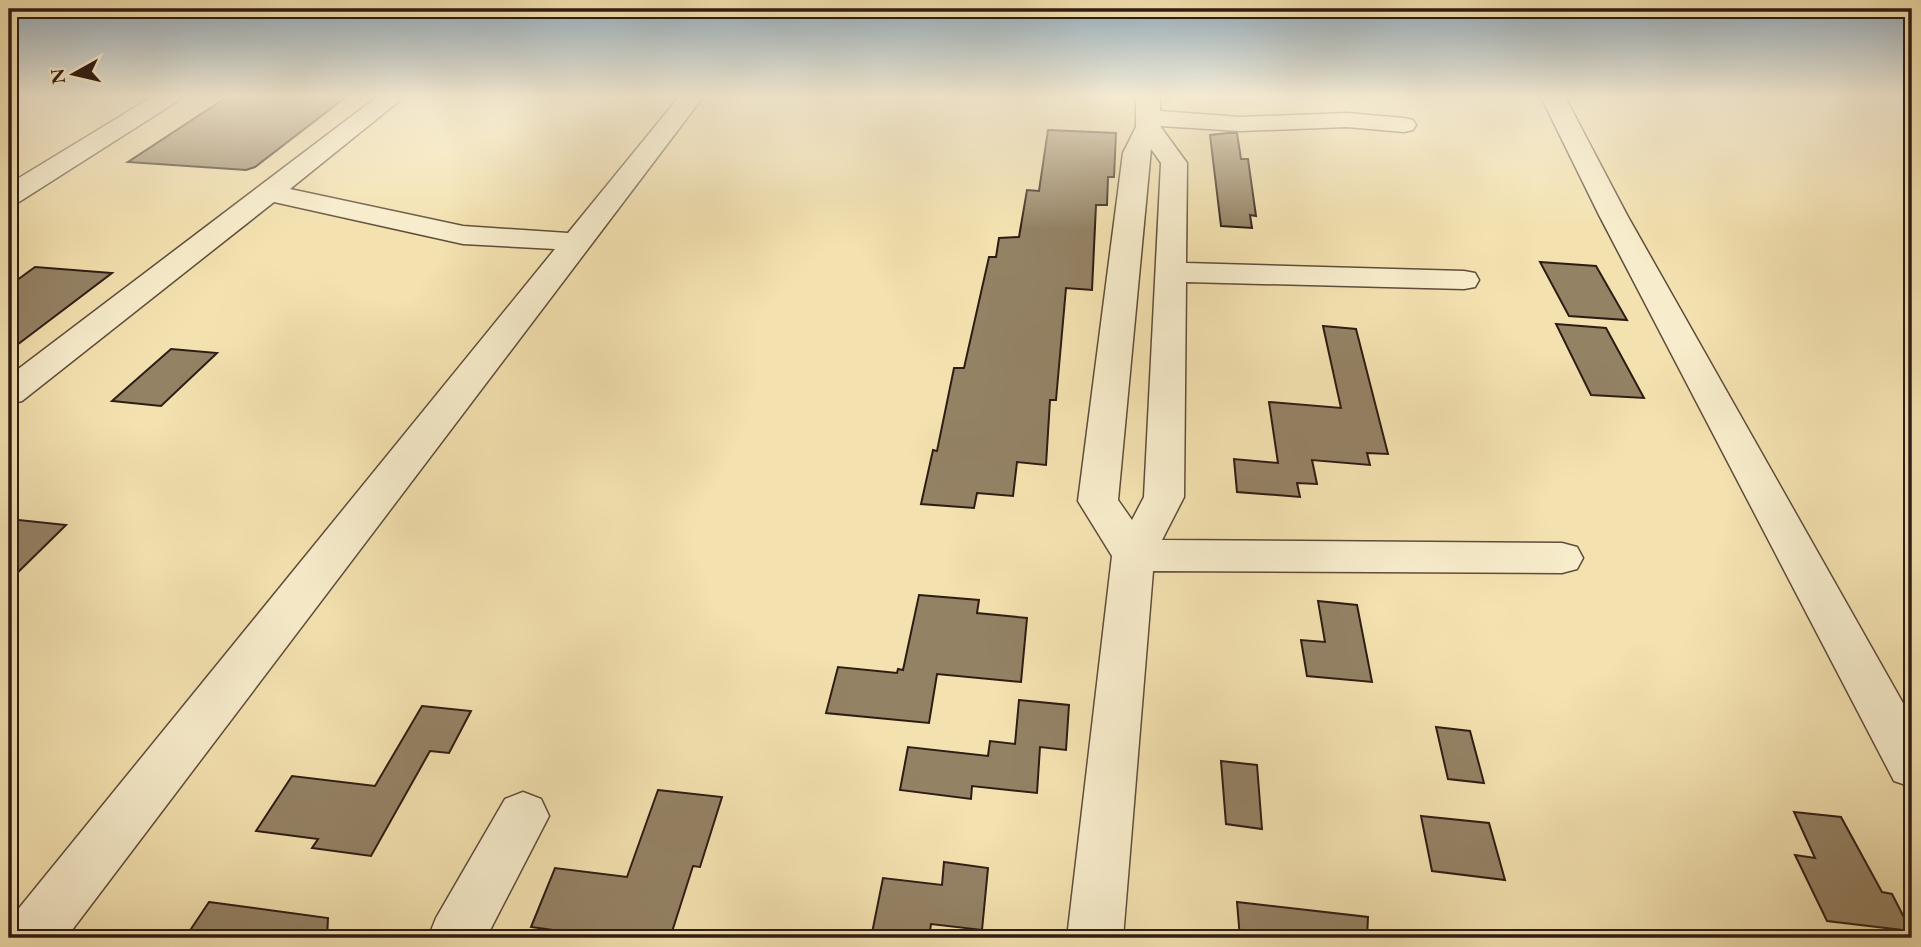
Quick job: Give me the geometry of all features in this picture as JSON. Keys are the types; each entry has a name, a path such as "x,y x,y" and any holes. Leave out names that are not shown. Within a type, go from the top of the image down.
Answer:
{"street":[{"path":"9,196 97,141"},
{"path":"9,393 334,141"},
{"path":"31,938 656,141"},
{"path":"1133,555 1098,501 1136,153 1140,141"},
{"path":"1095,938 1133,555 1164,497 1174,163 1162,141"},
{"path":"1575,141 1912,765"},
{"path":"267,192 463,235 577,242"},
{"path":"1171,272 1464,280"},
{"path":"1133,555 1562,558"},
{"path":"456,938 523,816"}],"building":[{"path":"160,141 289,141 255,167 246,170 128,162"},
{"path":"1046,141 1116,141 1114,177 1108,177 1107,205 1096,205 1092,290 1066,288 1056,400 1050,400 1046,465 1017,462 1013,496 977,493 974,508 921,504 933,450 937,451 954,368 964,368 989,257 996,257 999,238 1019,237 1027,190 1039,191"},
{"path":"1211,141 1238,141 1241,159 1248,159 1256,216 1250,215 1252,228 1221,226"},
{"path":"1540,262 1596,266 1627,320 1569,316"},
{"path":"35,267 112,273 9,351 9,286"},
{"path":"1556,324 1606,328 1644,398 1591,395"},
{"path":"1323,326 1356,329 1388,454 1367,453 1370,465 1312,460 1317,484 1297,483 1300,497 1237,492 1234,459 1278,463 1269,402 1341,408"},
{"path":"171,349 217,353 161,406 112,401"},
{"path":"9,519 66,525 9,581"},
{"path":"919,595 979,600 977,613 1027,618 1021,682 937,674 929,723 826,713 838,667 897,673 898,669 903,670"},
{"path":"1318,601 1357,605 1372,682 1307,676 1301,640 1325,642"},
{"path":"1019,700 1069,705 1066,750 1040,747 1037,793 972,786 971,799 900,790 908,747 988,756 990,741 1015,744"},
{"path":"422,706 471,711 449,753 430,751 371,856 312,848 318,839 256,831 292,776 375,786"},
{"path":"1436,727 1470,731 1484,783 1448,779"},
{"path":"1221,761 1257,765 1262,829 1226,824"},
{"path":"658,790 722,797 700,867 693,866 670,938 612,938 531,927 555,868 627,877"},
{"path":"1794,812 1841,817 1882,892 1892,894 1911,931 1827,921 1795,855 1815,858"},
{"path":"1421,816 1489,823 1505,880 1432,871"},
{"path":"944,862 988,868 982,930 931,924 929,938 871,938 883,878 942,885"},
{"path":"209,902 328,918 327,938 185,938"},
{"path":"1237,902 1368,917 1367,938 1240,938"}]}
